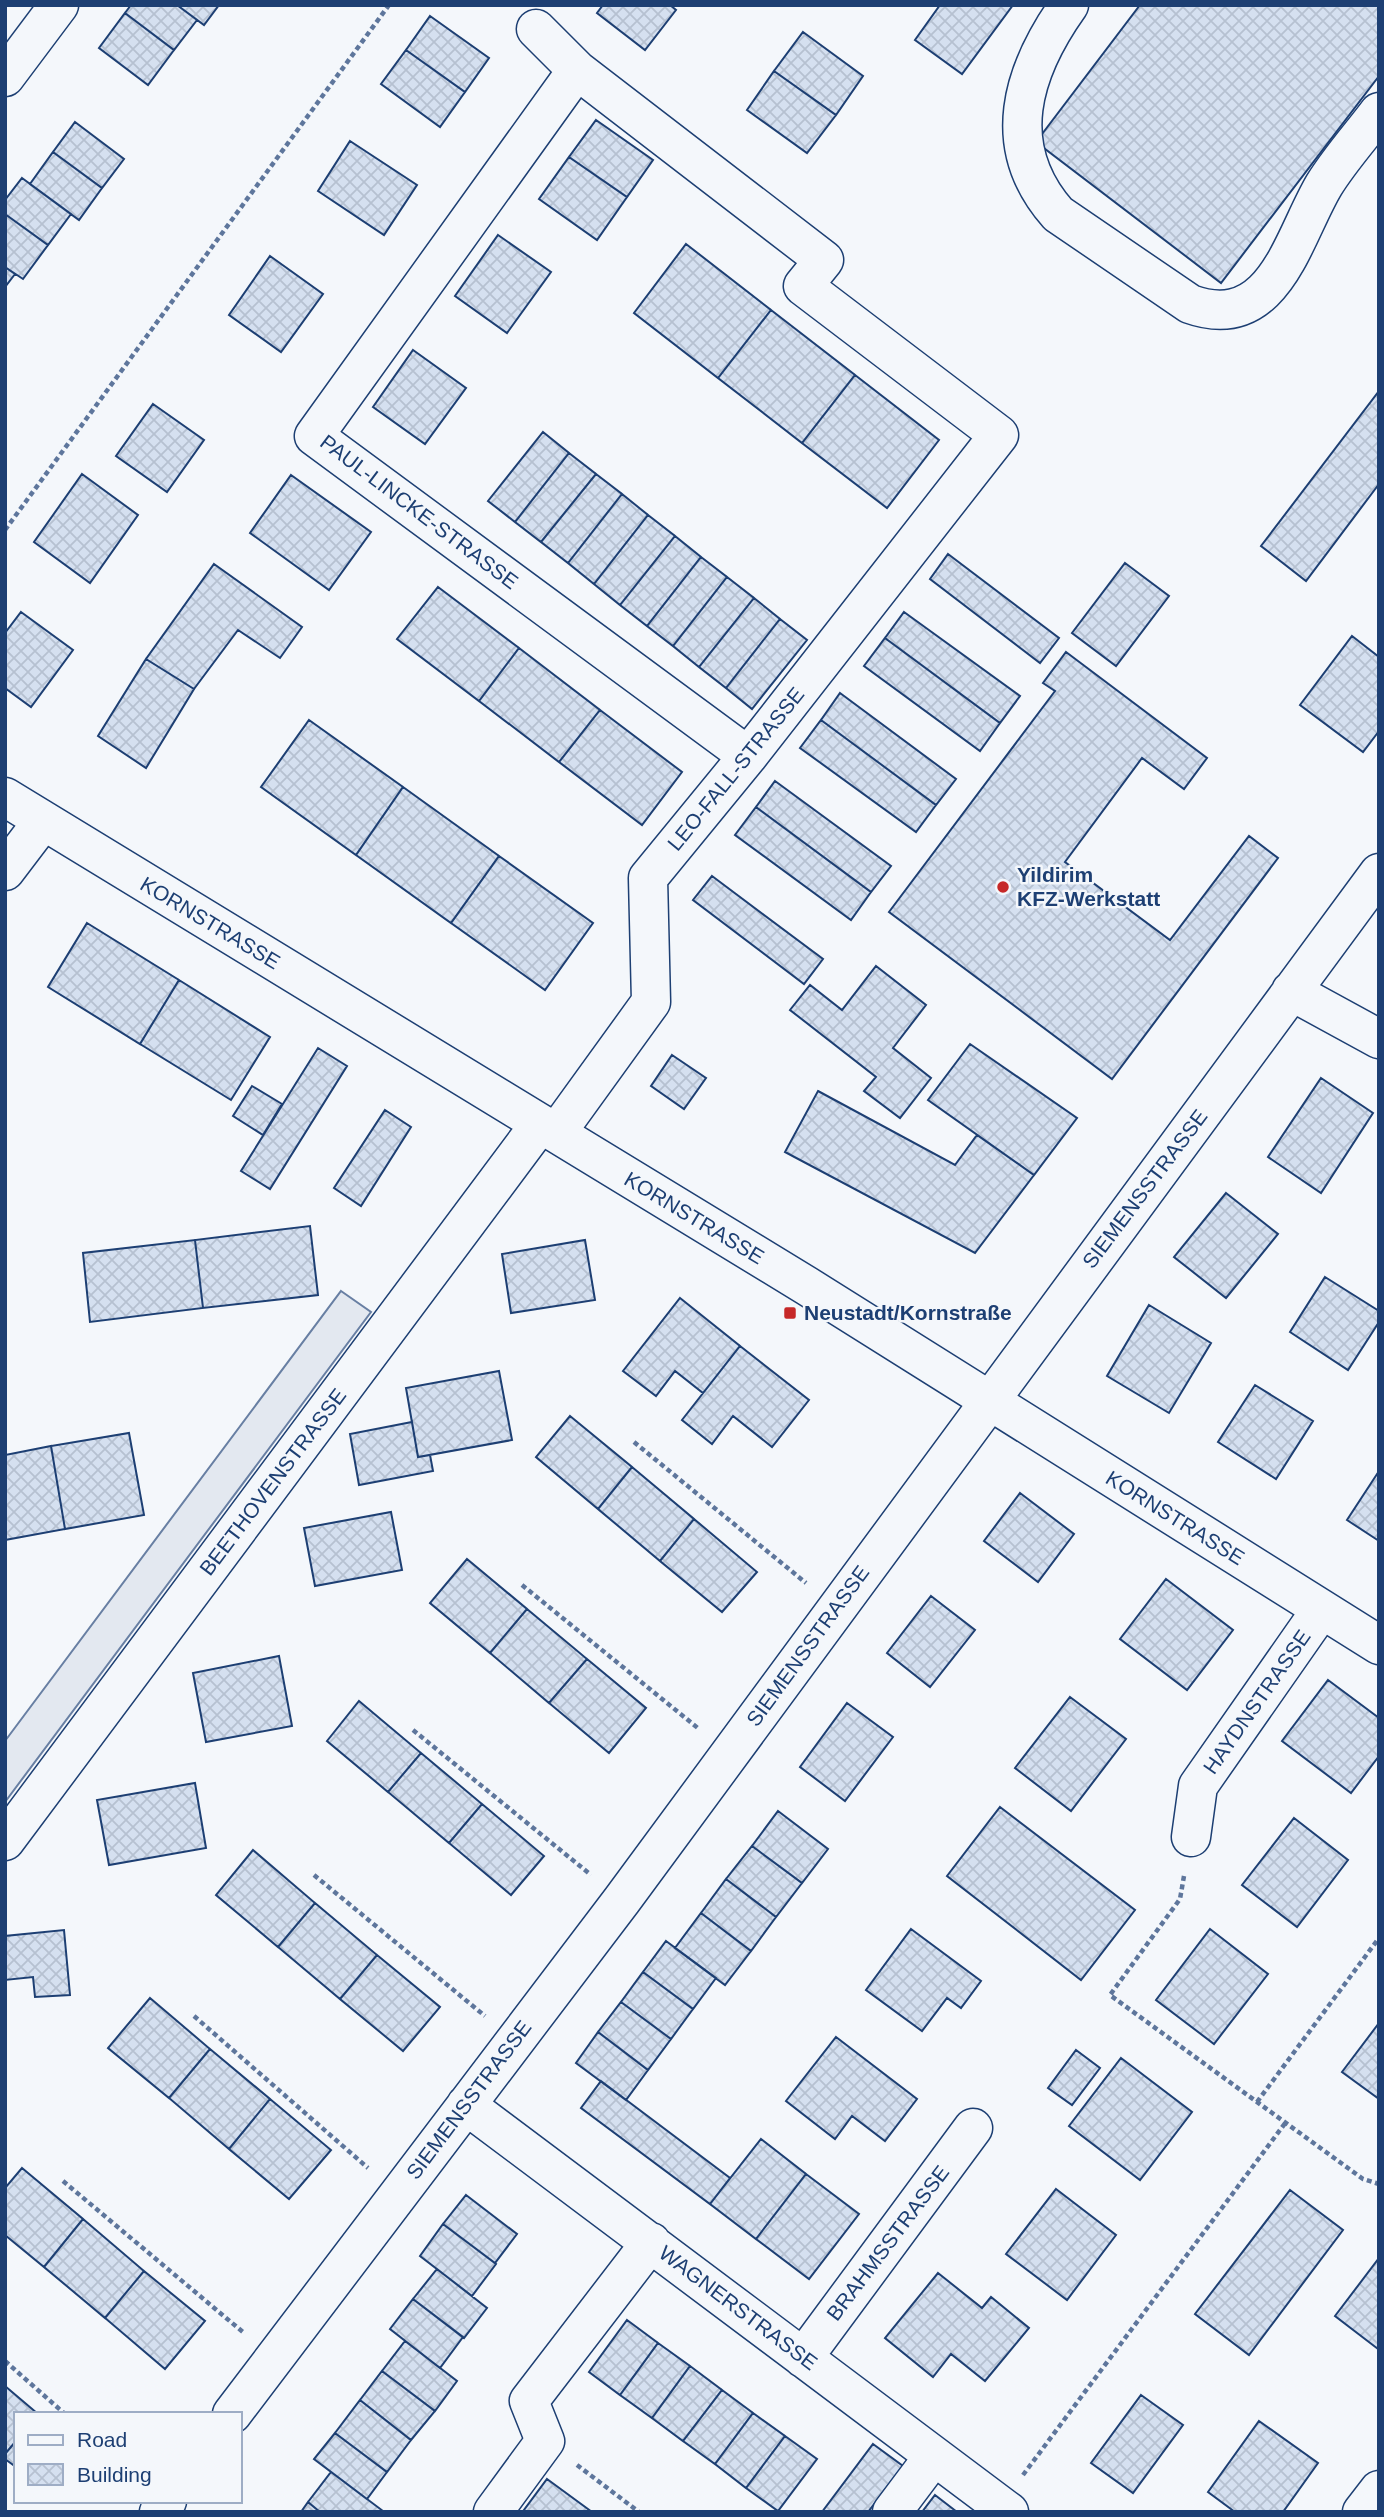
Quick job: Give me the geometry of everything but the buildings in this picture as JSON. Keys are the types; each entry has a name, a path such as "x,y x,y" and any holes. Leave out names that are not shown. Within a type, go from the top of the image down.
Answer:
{"street":[{"path":"5,77 59,5"},
{"path":"1069,5 1050,32 1034,64 1024,96 1022,136 1025,156 1041,195 1058,214 1190,304 1207,310 1229,309 1248,303 1266,290 1283,268 1325,184 1379,112"},
{"path":"536,29 577,70"},
{"name":"LEO-FALL-STRASSE","path":"549,1128 651,1002 648,878 748,756 999,435 803,286 824,260 577,70"},
{"name":"PAUL-LINCKE-STRASSE","path":"577,70 314,436 748,756"},
{"name":"KORNSTRASSE","path":"5,797 549,1128 1379,1645"},
{"path":"5,871 43,821"},
{"name":"SIEMENSSTRASSE","path":"234,2412 622,1900 1379,873"},
{"path":"1291,991 1379,1040"},
{"name":"BEETHOVENSTRASSE","path":"5,1840 549,1128"},
{"name":"HAYDNSTRASSE","path":"1191,1837 1198,1786 1321,1610"},
{"name":"WAGNERSTRASSE","path":"467,2105 1004,2508"},
{"name":"BRAHMSSTRASSE","path":"803,2358 973,2128"},
{"path":"493,2512 545,2441 529,2401 651,2242"},
{"path":"892,2512 934,2456"},
{"path":"1362,2512 1379,2490"}],"path":[{"path":"5,530 389,5"},
{"path":"634,1442 836,1608"},
{"path":"522,1585 729,1753"},
{"path":"413,1730 622,1900"},
{"path":"1191,1837 1180,1899 1110,1995 1363,2179 1379,2184"},
{"path":"314,1875 515,2041"},
{"path":"1257,2102 1379,1938"},
{"path":"194,2016 398,2194"},
{"path":"1004,2508 1286,2122"},
{"path":"63,2181 274,2359"},
{"path":"5,2361 63,2412"},
{"path":"545,2441 639,2512"}],"shaded area":[{"path":"341,1291 371,1312 5,1802 5,1741"}],"place":[{"name":"Yildirim KFZ-Werkstatt","path":"1003,887"},
{"name":"Neustadt/Kornstraße","path":"790,1313"}]}
